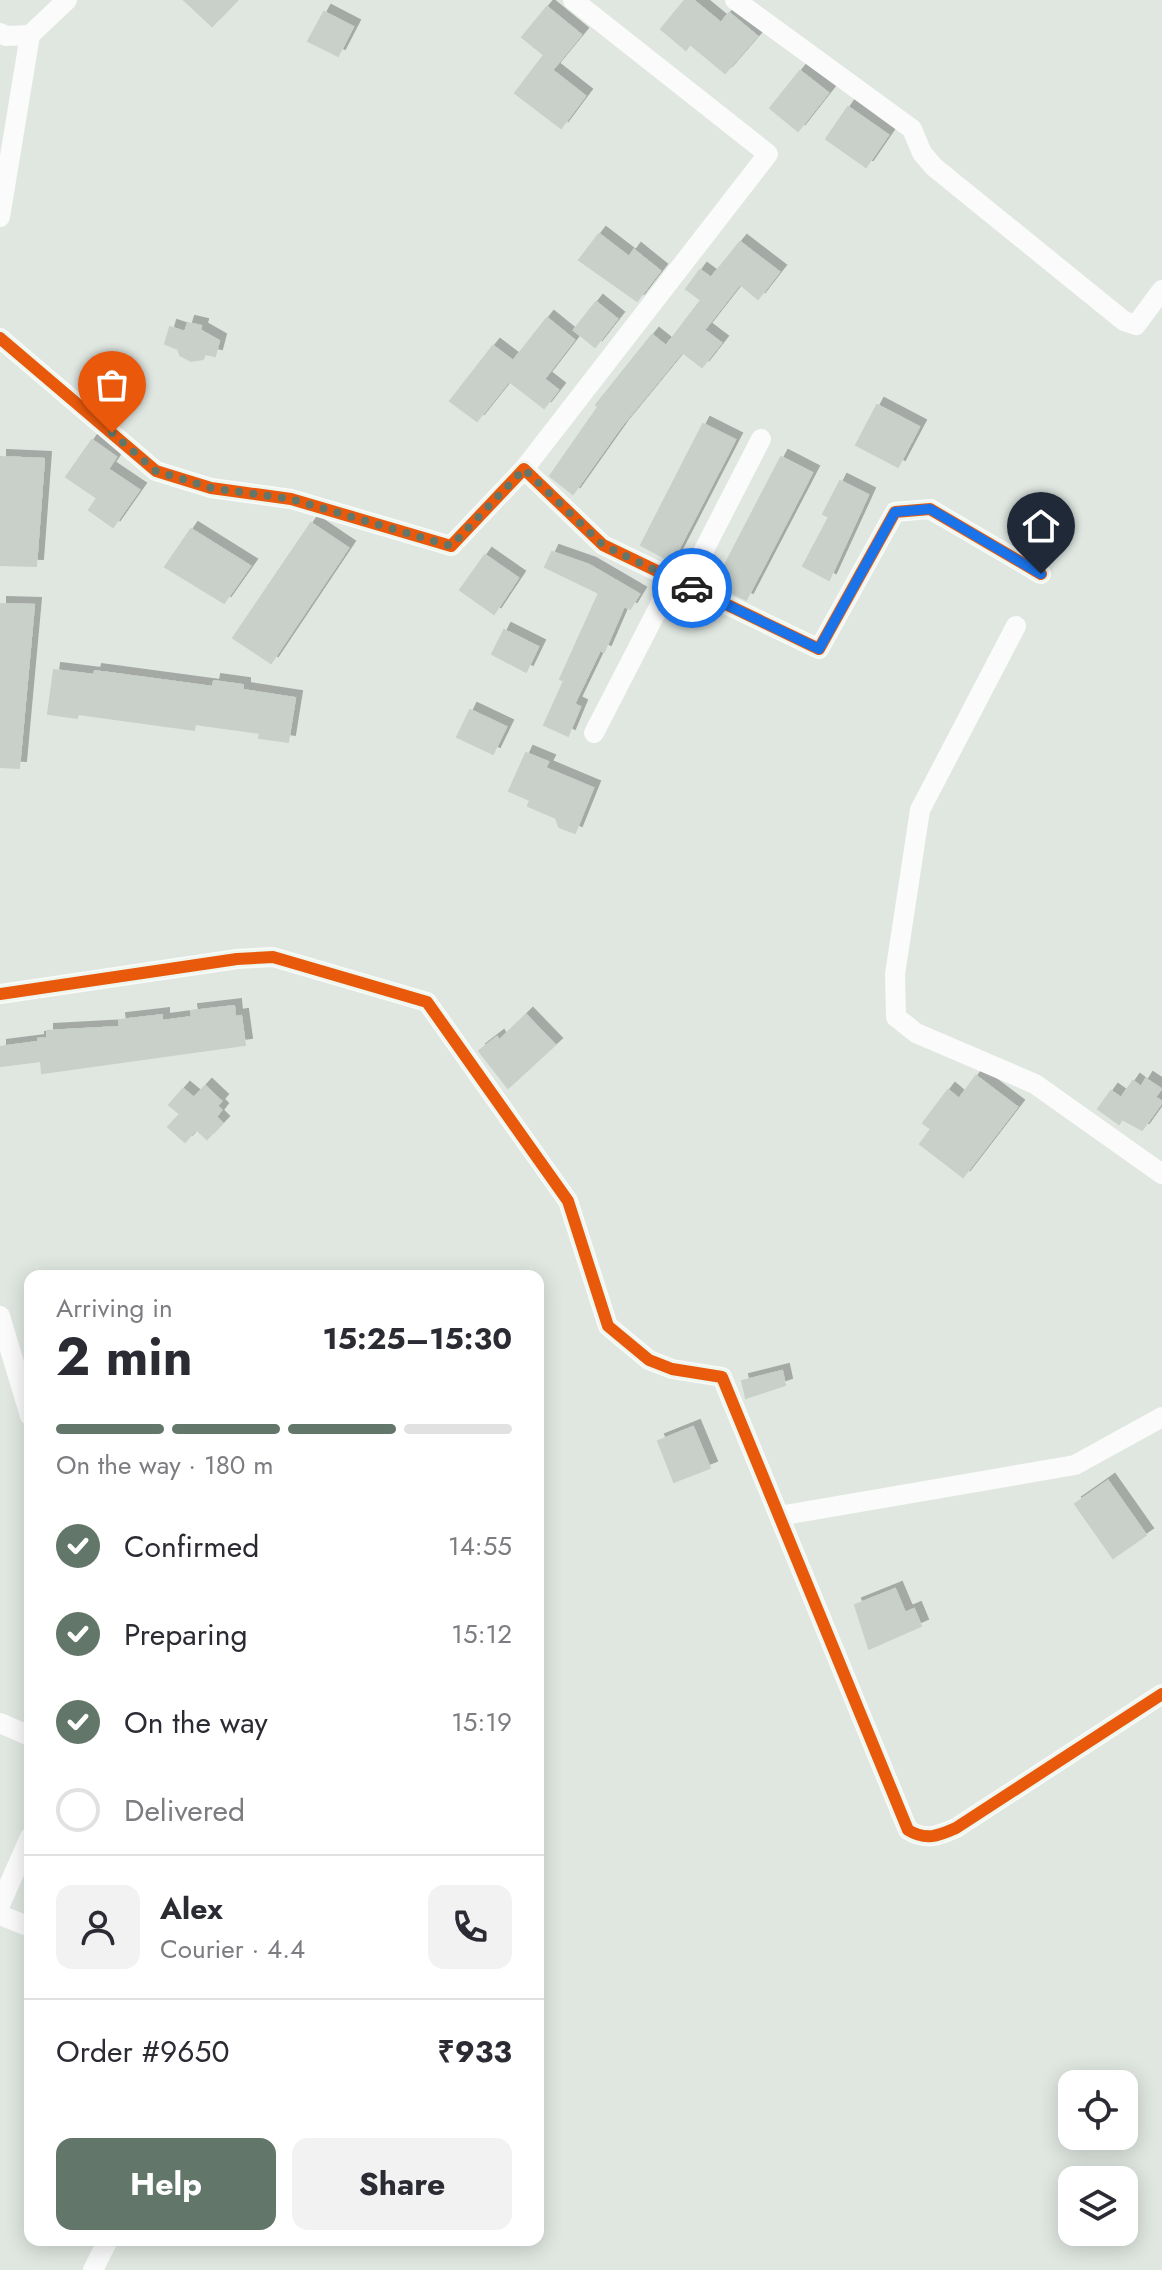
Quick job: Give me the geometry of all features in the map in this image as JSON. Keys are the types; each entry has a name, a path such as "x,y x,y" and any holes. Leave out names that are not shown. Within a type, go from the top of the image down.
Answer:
{"street":[{"path":"0,217 30,35 67,0"},
{"path":"0,338 156,471 211,488 291,499 451,546 524,469 768,154 573,0"},
{"path":"735,0 912,129 922,153 934,167 1124,321 1136,325 1162,290"},
{"path":"0,33 6,36 30,35"},
{"path":"594,733 663,599 686,585 761,439"},
{"path":"524,469 603,545 819,649 895,512 930,509 1041,574"},
{"path":"1016,626 920,810 895,974 896,1017 916,1033 1035,1084 1162,1174"},
{"path":"0,994 273,957 427,1002 568,1201 608,1326 649,1360 672,1369 722,1377 908,1830 919,1837 935,1837 956,1828 1162,1694"},
{"path":"0,1316 24,1396"},
{"path":"779,1516 1075,1465 1162,1417"},
{"path":"0,1723 24,1733"},
{"path":"0,1905 24,1851"},
{"path":"0,1915 24,1925"},
{"path":"93,2270 105,2246"}],"building":[{"path":"184,0 237,0 212,26"},
{"path":"685,0 693,0 721,23 729,13 757,36 725,73 690,44 686,50 661,29"},
{"path":"547,7 581,35 552,70 585,96 561,128 515,93 544,55 522,37"},
{"path":"324,12 353,27 338,56 308,41"},
{"path":"800,71 828,93 798,131 770,108"},
{"path":"848,107 888,135 866,167 826,139"},
{"path":"599,234 629,257 634,250 660,271 637,301 579,260"},
{"path":"740,242 779,272 758,299 740,284 704,330 721,343 702,367 682,352 622,425 573,494 550,476 598,407 596,405 652,335 666,346 701,300 686,289 700,270 711,278"},
{"path":"596,302 617,319 595,347 574,330"},
{"path":"547,318 574,340 544,379 558,390 544,408 509,381 477,421 450,401 493,346 513,361"},
{"path":"188,323 201,326 200,330 219,341 215,356 205,354 203,359 191,361 180,355 178,349 165,344 170,327 185,332"},
{"path":"877,405 919,427 898,467 856,445"},
{"path":"703,424 735,440 672,562 641,545"},
{"path":"92,440 116,457 108,469 139,490 113,527 89,510 97,498 66,477"},
{"path":"0,457 44,459 36,566 0,565"},
{"path":"781,457 812,473 746,600 715,584"},
{"path":"840,481 868,495 829,580 803,566 829,517 823,514"},
{"path":"311,523 348,548 271,663 233,638"},
{"path":"191,529 250,566 224,603 165,567"},
{"path":"552,552 589,565 639,594 630,609 624,606 604,652 600,650 574,704 580,707 568,736 544,725 564,681 560,679 599,593 545,567"},
{"path":"485,555 518,578 494,614 460,590"},
{"path":"0,604 34,605 19,768 0,767"},
{"path":"504,630 538,647 526,672 492,654"},
{"path":"54,670 94,675 95,671 213,687 214,681 243,685 243,690 295,698 288,742 259,738 260,733 195,724 194,730 78,714 77,718 48,714"},
{"path":"470,710 506,727 493,754 457,737"},
{"path":"526,753 548,762 545,768 593,788 575,833 559,827 556,818 528,806 530,800 509,791"},
{"path":"234,1006 235,1017 241,1016 245,1045 42,1073 41,1061 0,1066 0,1047 38,1042 38,1039 47,1038 47,1031 120,1027 119,1020 162,1015 162,1021 192,1017 191,1011"},
{"path":"526,1015 555,1045 508,1088 479,1051 497,1037 499,1041"},
{"path":"976,1076 1017,1107 963,1177 920,1144 931,1129 923,1123 948,1090 959,1099"},
{"path":"1146,1079 1161,1089 1155,1097 1162,1102 1142,1130 1122,1119 1119,1124 1098,1109 1111,1091 1121,1098 1133,1081 1141,1087"},
{"path":"205,1086 221,1101 217,1106 221,1110 216,1117 222,1123 207,1139 196,1129 185,1142 168,1127 180,1114 169,1105 183,1089 194,1098"},
{"path":"782,1371 785,1385 746,1398 742,1381"},
{"path":"693,1427 710,1468 674,1482 658,1441"},
{"path":"1108,1481 1146,1535 1113,1558 1075,1504"},
{"path":"895,1589 905,1613 914,1609 921,1626 869,1649 855,1605"}],"cycle path":[{"path":"0,338 156,471 211,488 291,499 451,546 524,469 603,545 819,649 895,512 930,509 1041,574"},
{"path":"0,994 237,959 273,957 427,1002 568,1201 608,1326 649,1360 672,1369 722,1377 908,1830 932,1836 956,1828 1162,1694"}],"way so far":[{"path":"112,433 156,471 211,488 291,499 451,546 524,469 603,545 692,588"}],"route":[{"path":"692,588 819,649 895,512 930,509 1041,574"}]}
